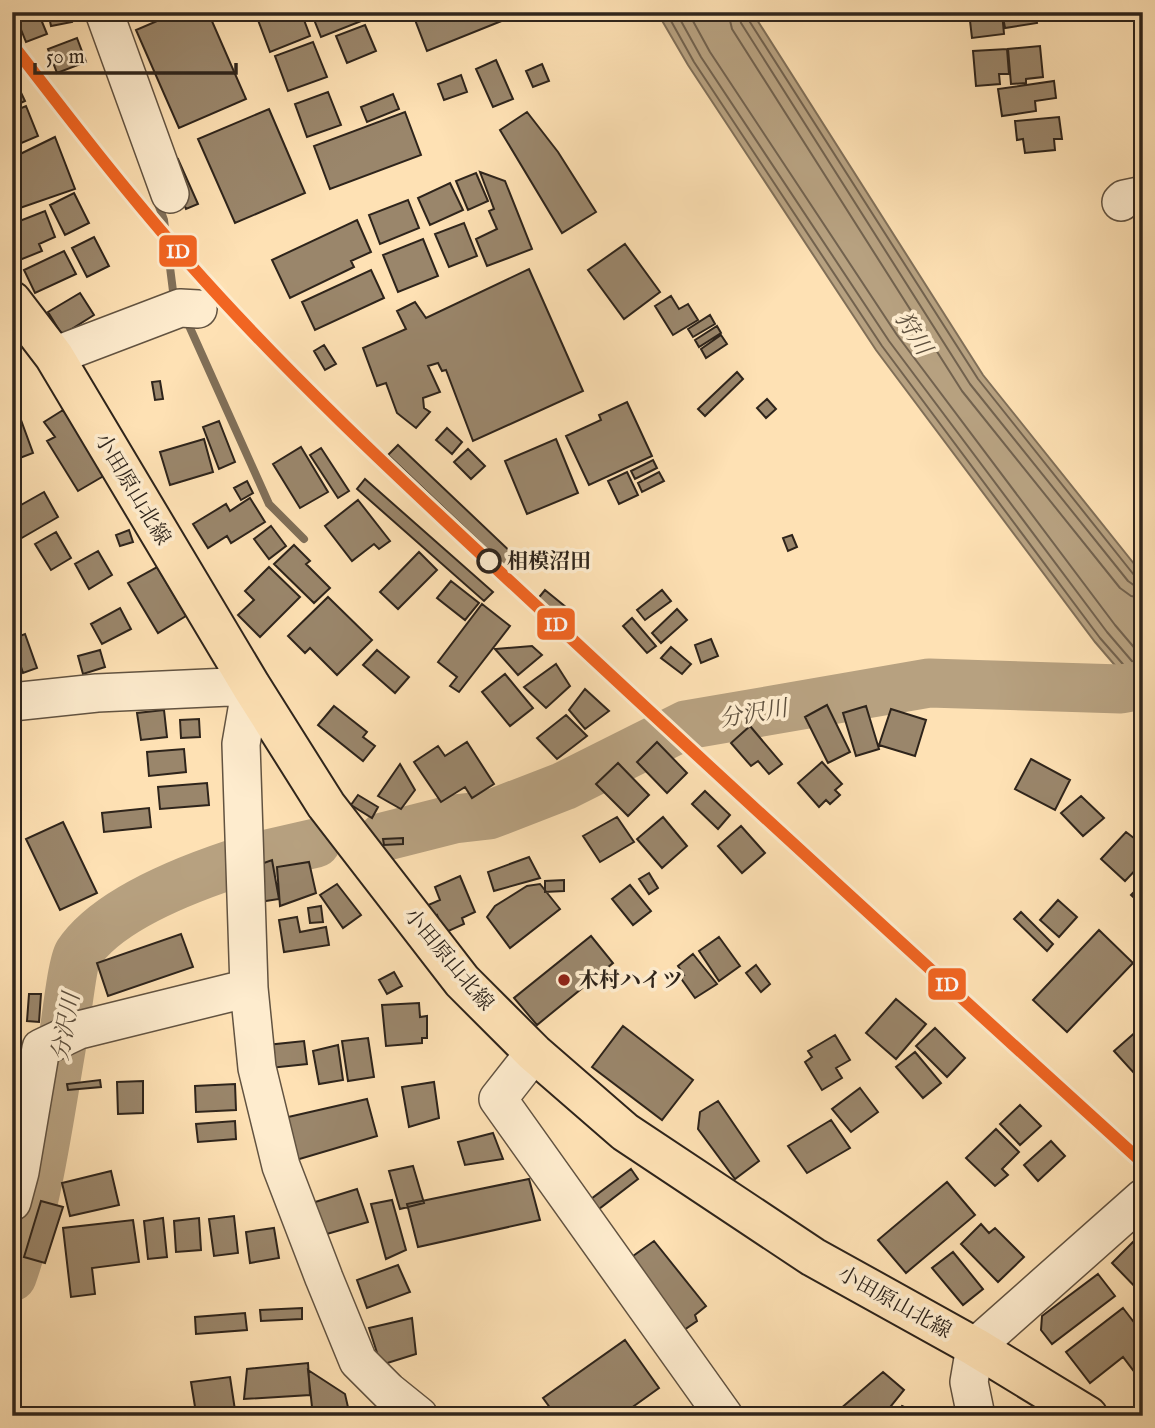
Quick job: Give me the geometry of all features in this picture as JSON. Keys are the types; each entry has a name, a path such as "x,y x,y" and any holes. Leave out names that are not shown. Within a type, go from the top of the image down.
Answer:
{"main road":[{"name":"小田原山北線","path":"12,301 54,356 251,686 334,815 463,981 534,1053 625,1132 813,1257 975,1347 1088,1416"}],"street":[{"path":"104,12 170,194"},
{"path":"54,356 180,308 198,309"},
{"path":"12,702 97,693 251,686 241,744 249,988 257,1068 281,1166 358,1361 388,1391 419,1416"},
{"path":"12,1202 20,1172 41,1048 79,1030 249,988"},
{"path":"534,1053 498,1099 724,1416"},
{"path":"976,1416 969,1382 975,1347 1143,1198"}],"water":[{"name":"狩川","path":"657,12 752,12 983,375 1143,575 1143,698 1095,642 876,350 688,65"}],"building":[{"path":"14,12 38,12 47,34 26,42"},
{"path":"48,12 70,12 72,22 51,26"},
{"path":"178,12 208,12 246,99 179,128 136,30"},
{"path":"255,12 301,12 310,36 270,52"},
{"path":"324,12 361,12 364,20 321,37 313,17"},
{"path":"412,12 507,12 509,18 427,51"},
{"path":"969,12 1002,12 1004,34 972,38"},
{"path":"1002,12 1048,12 1048,15 1036,17 1037,23 1005,28"},
{"path":"1137,12 1143,12 1143,42 1138,42"},
{"path":"365,25 376,51 347,63 336,36"},
{"path":"77,38 86,62 57,73 48,49"},
{"path":"313,42 327,77 288,91 275,56"},
{"path":"1040,46 1043,77 1026,79 1026,83 1011,84 1008,49"},
{"path":"1007,49 1009,74 999,74 1000,84 976,86 973,51"},
{"path":"496,60 513,99 493,107 476,69"},
{"path":"542,64 549,81 533,87 526,71"},
{"path":"461,75 467,92 444,100 438,84"},
{"path":"14,78 25,101 12,107 12,79"},
{"path":"1054,81 1056,98 1035,101 1036,111 1002,116 998,89"},
{"path":"328,92 341,125 307,137 295,104"},
{"path":"393,94 399,109 367,122 361,107"},
{"path":"26,106 38,136 12,147 12,112"},
{"path":"269,109 305,193 235,223 198,139"},
{"path":"405,112 421,155 330,189 314,146"},
{"path":"527,112 558,152 596,212 562,233 500,130"},
{"path":"1059,117 1062,139 1054,139 1055,150 1025,153 1023,139 1017,140 1015,121"},
{"path":"55,137 75,189 17,209 12,200 12,165 18,163 14,157"},
{"path":"161,149 173,161 178,159 198,204 186,209"},
{"path":"480,172 505,181 532,249 487,266 476,239 497,229 489,211 494,209"},
{"path":"476,173 488,201 468,210 456,181"},
{"path":"450,183 463,210 430,225 418,198"},
{"path":"74,193 89,223 65,235 50,205"},
{"path":"408,200 419,228 380,244 369,215"},
{"path":"45,211 55,237 39,244 42,251 12,263 12,224"},
{"path":"357,220 371,252 351,261 354,267 290,298 272,260"},
{"path":"464,223 477,256 449,267 435,234"},
{"path":"94,237 109,266 87,277 72,248"},
{"path":"423,239 438,276 398,292 383,255"},
{"path":"625,244 660,292 624,319 588,270"},
{"path":"64,251 76,274 35,293 24,270"},
{"path":"529,269 583,391 473,441 446,370 442,371 438,363 428,366 440,392 423,398 424,408 430,412 416,428 397,413 386,383 377,386 363,348 406,329 397,311 415,302 426,318"},
{"path":"371,270 384,298 315,330 302,302"},
{"path":"80,293 94,315 62,335 48,312"},
{"path":"671,296 679,309 688,304 698,320 673,335 655,306"},
{"path":"710,315 715,324 693,337 688,329"},
{"path":"717,326 721,333 699,347 695,340"},
{"path":"721,335 727,344 706,358 701,349"},
{"path":"324,345 336,364 325,370 314,351"},
{"path":"737,372 743,379 705,416 698,409"},
{"path":"160,381 163,399 155,400 152,382"},
{"path":"767,399 776,409 766,418 757,408"},
{"path":"627,402 652,456 589,485 566,436 601,420 599,415"},
{"path":"63,410 107,474 78,491 47,441 55,437 44,422"},
{"path":"21,420 33,453 12,461 12,423"},
{"path":"219,421 235,462 219,469 203,427"},
{"path":"447,428 462,442 452,454 436,440"},
{"path":"204,439 213,472 170,485 160,452"},
{"path":"556,439 578,493 527,514 505,461"},
{"path":"398,445 516,557 506,567 388,455"},
{"path":"301,447 328,492 300,508 273,464"},
{"path":"321,448 349,491 338,498 310,455"},
{"path":"468,449 485,466 471,479 454,462"},
{"path":"653,460 657,468 635,479 631,471"},
{"path":"627,472 638,495 619,504 608,481"},
{"path":"659,472 664,481 642,492 638,483"},
{"path":"365,479 493,592 484,601 357,489"},
{"path":"247,481 253,493 241,500 234,488"},
{"path":"44,492 58,517 20,539 12,526 12,510"},
{"path":"250,498 265,522 231,543 227,536 208,548 193,524 226,504 230,511"},
{"path":"358,500 390,541 379,549 374,544 352,561 325,526"},
{"path":"271,526 286,546 269,559 254,539"},
{"path":"129,530 133,542 120,546 116,535"},
{"path":"56,532 71,558 51,570 35,544"},
{"path":"792,535 797,547 788,551 783,538"},
{"path":"294,545 310,561 306,564 330,588 314,603 274,564"},
{"path":"98,551 112,575 89,589 75,564"},
{"path":"419,552 437,570 398,609 380,592"},
{"path":"157,567 186,616 158,633 128,583"},
{"path":"269,567 300,597 260,637 238,615 254,600 245,591"},
{"path":"451,581 479,603 465,620 437,598"},
{"path":"545,590 567,608 558,620 536,601"},
{"path":"662,590 671,601 645,620 637,610"},
{"path":"328,597 372,640 337,675 310,648 305,653 288,636"},
{"path":"482,604 510,626 459,692 450,686 457,677 438,662"},
{"path":"120,608 131,629 102,644 91,624"},
{"path":"677,609 687,620 661,643 652,633"},
{"path":"632,618 656,646 647,653 623,626"},
{"path":"25,634 37,668 23,673 12,639"},
{"path":"711,639 718,656 701,663 695,645"},
{"path":"532,646 542,655 518,675 495,649"},
{"path":"671,647 691,664 682,674 661,658"},
{"path":"100,650 105,667 83,674 78,656"},
{"path":"377,650 409,677 395,693 363,665"},
{"path":"556,664 570,686 546,708 524,687"},
{"path":"505,674 533,708 510,726 482,692"},
{"path":"585,689 609,711 585,729 569,710"},
{"path":"827,705 850,752 828,763 805,717"},
{"path":"334,706 367,732 363,737 375,746 363,761 318,725"},
{"path":"866,706 879,749 856,756 843,713"},
{"path":"891,709 926,720 915,756 879,745"},
{"path":"164,710 167,737 141,740 137,713"},
{"path":"566,715 587,736 557,759 537,738"},
{"path":"199,719 200,737 181,738 180,720"},
{"path":"750,726 782,764 769,774 758,761 751,766 731,743"},
{"path":"467,742 494,784 472,798 465,787 441,802 414,762 438,746 445,756"},
{"path":"657,742 687,773 667,793 637,762"},
{"path":"184,749 186,772 149,776 147,752"},
{"path":"1031,759 1070,780 1055,810 1015,789"},
{"path":"822,762 842,784 835,790 840,795 830,804 826,800 819,807 798,783"},
{"path":"618,763 649,795 628,816 596,784"},
{"path":"400,764 415,790 401,809 378,796"},
{"path":"207,783 209,805 160,809 158,787"},
{"path":"705,791 730,815 718,829 692,804"},
{"path":"358,795 378,807 372,818 351,805"},
{"path":"1081,796 1104,818 1083,836 1061,813"},
{"path":"149,808 151,827 104,832 102,813"},
{"path":"617,817 634,842 600,862 583,836"},
{"path":"663,817 687,846 662,868 637,839"},
{"path":"63,822 97,893 60,910 26,839"},
{"path":"741,826 765,853 742,873 718,846"},
{"path":"1126,832 1143,845 1143,862 1125,881 1101,859"},
{"path":"403,838 403,844 384,845 383,839"},
{"path":"529,857 540,878 494,891 488,872"},
{"path":"272,860 279,899 259,902 253,867"},
{"path":"309,862 316,893 280,906 277,867"},
{"path":"649,873 658,888 649,894 639,879"},
{"path":"460,876 475,912 462,918 464,924 444,933 437,915 431,918 426,906 440,900 435,887"},
{"path":"564,880 564,891 545,892 545,881"},
{"path":"1143,883 1143,906 1131,895"},
{"path":"337,884 361,915 343,928 320,895"},
{"path":"540,884 560,909 510,948 487,917 495,906 527,886"},
{"path":"630,885 651,911 633,925 612,899"},
{"path":"1058,900 1077,917 1059,937 1040,920"},
{"path":"321,906 323,922 310,923 308,908"},
{"path":"1021,912 1053,944 1047,951 1014,919"},
{"path":"297,917 300,932 326,927 329,945 284,952 279,920"},
{"path":"1099,930 1133,963 1067,1032 1033,1000"},
{"path":"181,934 193,967 108,996 97,963"},
{"name":"木村ハイツ","path":"591,936 613,963 537,1025 514,998"},
{"path":"719,937 740,966 719,981 699,951"},
{"path":"693,954 717,984 695,998 680,977 684,975 678,966"},
{"path":"756,965 770,984 761,992 746,973"},
{"path":"394,972 402,986 387,994 379,980"},
{"path":"29,994 41,994 39,1022 27,1021"},
{"path":"896,999 926,1024 896,1059 866,1033"},
{"path":"419,1003 420,1017 427,1016 427,1038 422,1038 422,1043 386,1046 382,1005"},
{"path":"623,1026 693,1080 662,1120 592,1067"},
{"path":"935,1028 965,1058 947,1077 916,1046"},
{"path":"1138,1030 1143,1036 1143,1073 1138,1068 1133,1072 1114,1051"},
{"path":"835,1035 850,1060 836,1068 842,1078 822,1090 805,1062 812,1057 808,1051"},
{"path":"368,1038 374,1077 348,1081 342,1041"},
{"path":"304,1041 307,1064 270,1068 267,1045"},
{"path":"338,1045 343,1080 319,1084 313,1051"},
{"path":"915,1052 941,1083 923,1098 896,1067"},
{"path":"100,1080 101,1087 68,1090 67,1084"},
{"path":"143,1081 143,1113 118,1114 117,1082"},
{"path":"434,1082 439,1118 409,1127 402,1087"},
{"path":"235,1084 236,1110 196,1112 195,1086"},
{"path":"860,1088 878,1112 851,1132 832,1109"},
{"path":"367,1099 377,1136 286,1163 275,1120"},
{"path":"718,1101 759,1161 735,1179 698,1129 700,1112"},
{"path":"1020,1105 1041,1126 1020,1145 1000,1124"},
{"path":"831,1120 850,1148 807,1173 788,1146"},
{"path":"235,1121 236,1139 198,1142 196,1124"},
{"path":"996,1129 1019,1152 1002,1169 1008,1175 995,1186 966,1158"},
{"path":"493,1133 503,1159 465,1165 458,1142"},
{"path":"1051,1141 1065,1156 1038,1181 1024,1165"},
{"path":"413,1166 424,1203 400,1209 389,1171"},
{"path":"631,1169 638,1179 595,1212 587,1202"},
{"path":"111,1171 119,1205 70,1216 62,1183"},
{"path":"529,1179 540,1220 418,1247 407,1204"},
{"path":"947,1182 975,1215 906,1273 878,1240"},
{"path":"357,1189 368,1222 320,1236 312,1203"},
{"path":"392,1200 406,1250 386,1259 371,1204"},
{"path":"41,1201 63,1207 45,1263 24,1257"},
{"path":"234,1216 238,1253 214,1256 209,1219"},
{"path":"163,1218 167,1257 148,1259 144,1221"},
{"path":"199,1218 201,1250 176,1252 174,1221"},
{"path":"133,1220 139,1262 92,1268 95,1294 71,1297 63,1228"},
{"path":"981,1224 989,1233 995,1228 1024,1257 998,1282 961,1244"},
{"path":"274,1228 279,1258 250,1263 246,1232"},
{"path":"1137,1238 1143,1244 1143,1295 1112,1263"},
{"path":"654,1241 706,1306 695,1315 697,1321 671,1339 619,1266"},
{"path":"953,1252 983,1289 963,1305 932,1268"},
{"path":"398,1265 410,1292 367,1308 357,1280"},
{"path":"1098,1274 1115,1296 1052,1344 1041,1330 1042,1316"},
{"path":"302,1308 302,1319 261,1321 260,1310"},
{"path":"1123,1308 1143,1334 1143,1369 1136,1374 1123,1357 1090,1383 1066,1352"},
{"path":"245,1313 247,1330 196,1334 195,1317"},
{"path":"412,1318 416,1354 381,1365 369,1328"},
{"path":"625,1340 659,1388 620,1416 556,1416 543,1398"},
{"path":"308,1363 310,1395 244,1399 247,1369"},
{"path":"308,1370 345,1394 350,1416 313,1416"},
{"path":"883,1372 904,1390 883,1416 832,1416"},
{"path":"230,1377 235,1410 196,1413 191,1382"},
{"path":"902,1406 922,1416 897,1416"}],"waterway":[{"path":"157,201 164,220 176,298"},
{"path":"186,319 269,504 304,539"},
{"name":"分沢川","path":"383,837 454,819 489,815 564,786 686,725 929,683 1121,689 1143,685"},
{"name":"分沢川","path":"268,854 316,843"},
{"name":"分沢川","path":"12,1277 36,1189 71,981 78,954 91,938 127,910 171,888 233,864"}],"transit line":[{"name":"ID","path":"12,44 165,236 323,404 631,694 1143,1163"}],"place":[{"name":"相模沼田","path":"489,561"},
{"name":"木村ハイツ","path":"564,980"}]}
